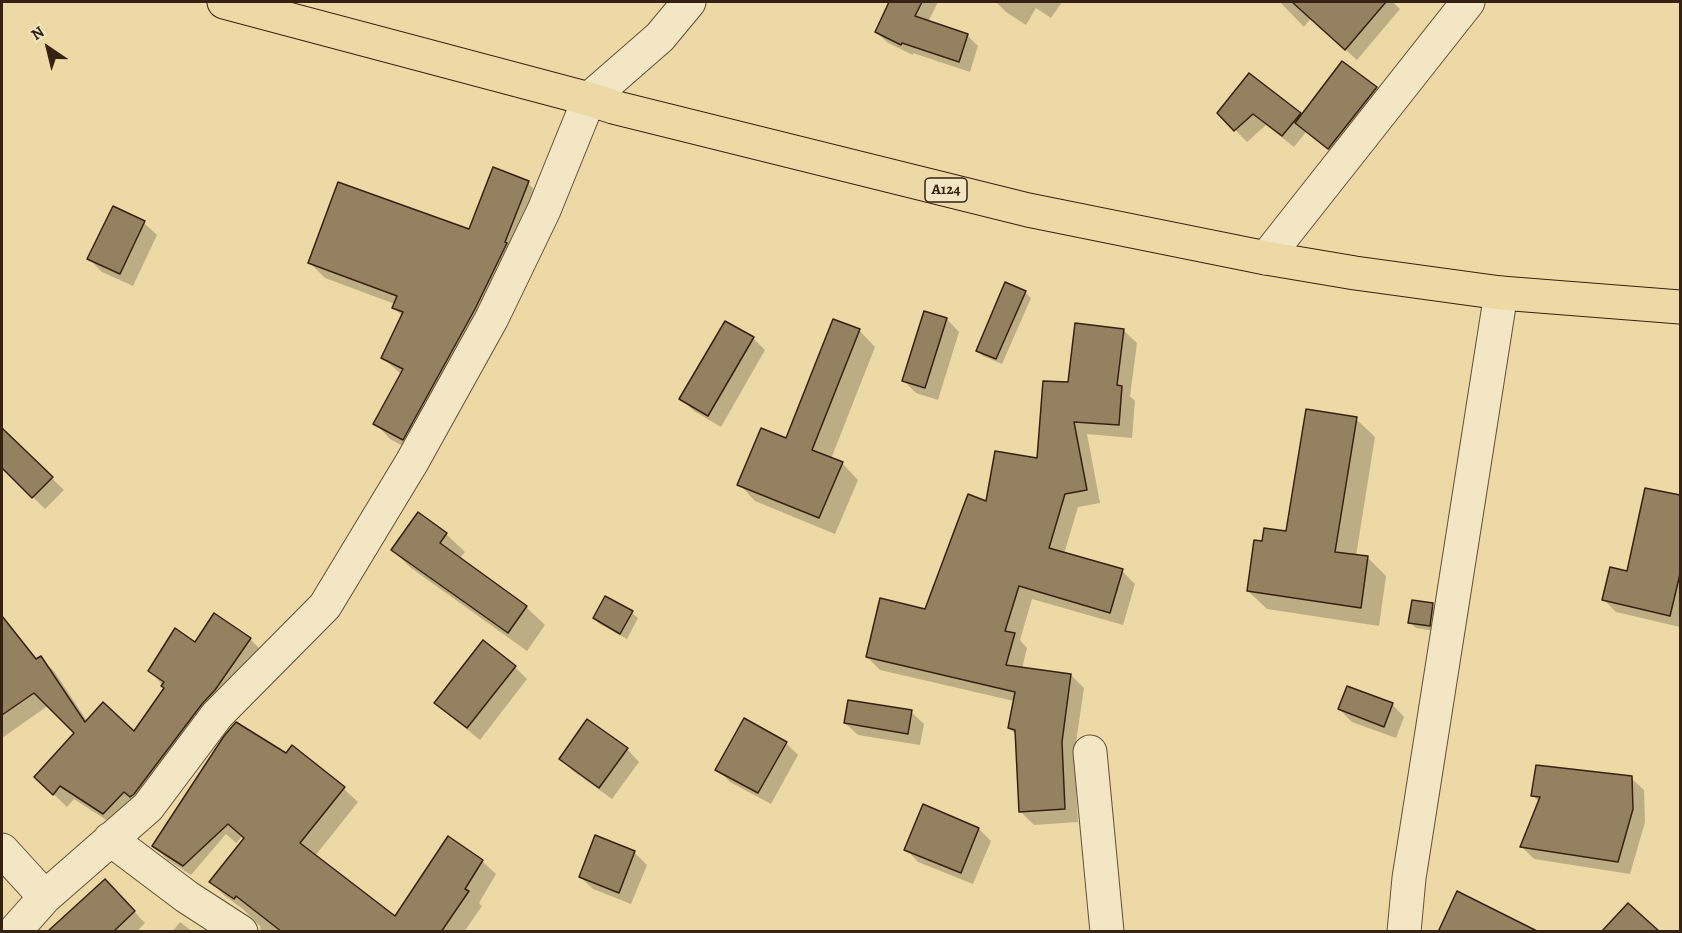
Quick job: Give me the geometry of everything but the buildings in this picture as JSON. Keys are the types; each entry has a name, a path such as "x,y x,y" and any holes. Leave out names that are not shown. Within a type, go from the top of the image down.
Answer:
{"highway":[{"name":"A124","path":"224,2 624,110 1028,210 1266,258 1355,273 1502,293 1680,307"}],"street":[{"path":"14,932 45,897 148,807 218,715 326,606 412,462 492,318 544,210 589,99 660,37 689,2"},
{"path":"1266,258 1468,2"},
{"path":"1404,932 1408,878 1502,293"},
{"path":"1090,752 1107,932"},
{"path":"110,839 187,897 240,932"},
{"path":"2,850 45,897"}]}
